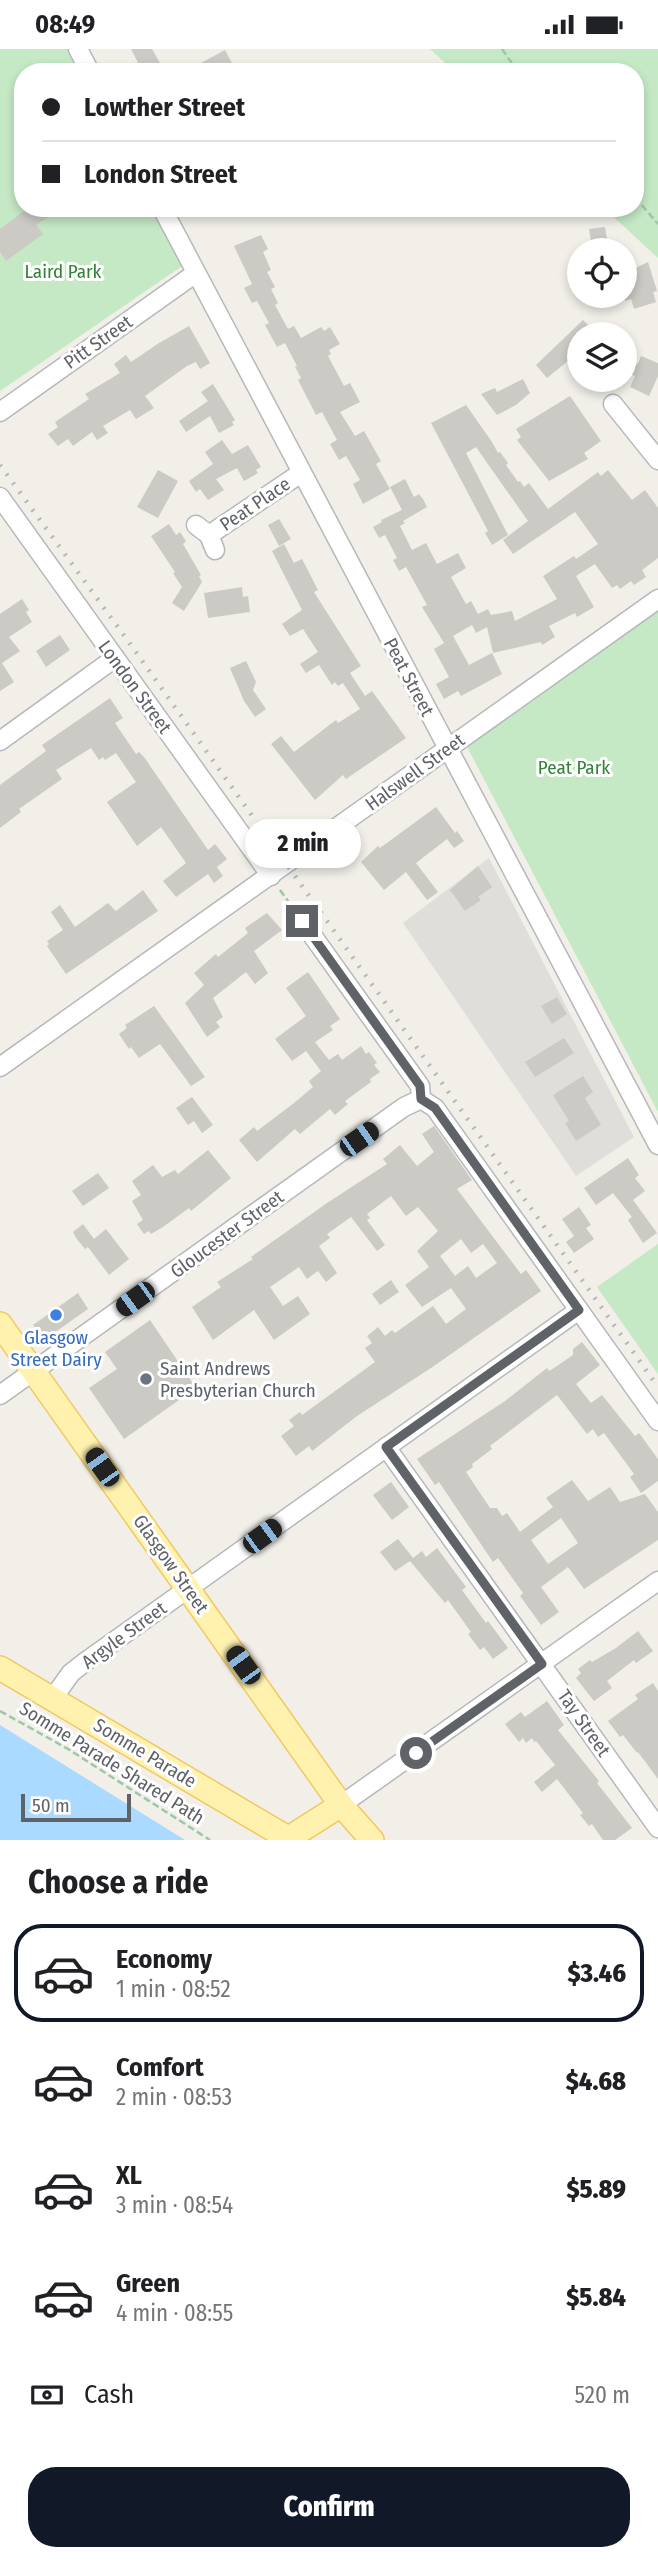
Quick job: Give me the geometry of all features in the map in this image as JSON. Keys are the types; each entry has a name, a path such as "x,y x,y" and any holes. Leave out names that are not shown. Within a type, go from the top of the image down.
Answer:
{"main road":[{"name":"Glasgow Street","path":"0,1324 341,1805 372,1840"},
{"name":"Somme Parade","path":"0,1668 292,1839"},
{"name":"Glasgow Street","path":"341,1805 353,1840"},
{"path":"292,1839 341,1805"}],"street":[{"name":"Peat Street","path":"167,217 658,1145"},
{"name":"Pitt Street","path":"0,412 196,273"},
{"path":"614,404 658,460"},
{"name":"Peat Place","path":"206,537 301,474"},
{"name":"London Street","path":"0,497 271,876"},
{"name":"Halswell Street","path":"0,1067 658,599"},
{"path":"0,741 115,658"},
{"path":"302,921 420,1086 421,1099 435,1108 658,1421"},
{"name":"Gloucester Street","path":"0,1395 404,1107 421,1099"},
{"name":"Argyle Street","path":"53,1698 71,1673 579,1310"},
{"name":"Tay Street","path":"386,1447 658,1828"},
{"path":"341,1805 658,1581"}],"path":[{"path":"644,208 658,224"},
{"path":"271,876 302,921"},
{"name":"Somme Parade Shared Path","path":"0,1711 68,1749 210,1840"}],"shaded area":[{"path":"489,858 634,1137 576,1176 403,923"}],"green space":[{"name":"Laird Park","path":"0,49 70,49 78,63 14,63 14,217 160,217 185,264 0,391"},
{"path":"430,49 658,49 658,258 614,217 644,217 644,63 445,63"},
{"name":"Peat Park","path":"658,603 658,1112 464,741"},
{"path":"658,1244 658,1374 597,1287"}],"water":[{"path":"0,1725 185,1840 0,1840"}],"building":[{"path":"131,49 152,49 160,63 138,63"},
{"path":"225,50 232,63 201,63"},
{"path":"16,217 48,217 36,225 43,234 6,261 0,252 0,229"},
{"path":"605,227 607,238 590,238 589,229"},
{"path":"261,235 268,249 263,252 271,270 267,272 275,287 271,289 278,303 275,305 288,329 294,326 301,338 321,327 324,331 330,327 340,344 329,350 331,354 328,356 344,386 350,383 360,402 340,412 355,436 364,431 381,461 376,464 390,489 363,504 353,484 360,480 346,456 339,460 330,444 337,440 322,412 316,415 298,380 301,378 295,367 297,366 285,343 277,347 265,325 269,323 257,301 252,303 244,288 252,284 234,246"},
{"path":"648,262 657,291 653,292 656,302 634,309 637,308 637,267"},
{"path":"189,326 210,363 200,369 196,362 187,366 145,396 154,408 136,419 130,410 103,426 108,433 97,440 92,432 73,446 68,439 58,446 48,434 58,427 55,422 89,399 85,394 120,373 114,364 126,355 131,362"},
{"path":"567,335 567,362 547,378 536,365"},
{"path":"641,356 658,363 658,376 649,396 637,390"},
{"path":"523,379 530,393 516,405 497,415 481,394 495,388 497,392"},
{"path":"213,384 235,420 232,422 234,425 219,433 210,416 186,432 179,421 208,401 201,392"},
{"path":"570,396 601,441 584,453 588,459 549,481 517,440 521,437 516,429"},
{"path":"466,405 498,453 500,452 508,463 506,465 518,482 524,487 529,483 548,509 598,472 601,476 608,470 632,500 645,490 658,508 658,558 642,570 646,577 634,585 631,581 620,589 617,585 612,588 595,564 576,576 594,607 577,617 575,613 549,626 555,637 542,645 541,642 493,653 487,627 476,633 472,625 453,636 469,665 492,653 502,674 461,696 458,691 444,699 436,684 449,677 434,649 444,643 422,607 427,605 406,567 399,571 393,560 397,558 385,535 379,538 373,527 402,510 390,487 405,479 414,497 419,494 423,499 427,507 403,521 405,523 400,526 412,550 426,543 437,564 458,553 466,568 451,577 466,604 471,601 478,614 488,609 491,615 512,611 515,621 557,599 543,576 598,544 575,512 513,554 503,540 528,521 476,447 466,453 508,535 492,545 485,533 488,531 431,423"},
{"path":"222,440 232,454 248,445 261,467 256,470 258,473 244,481 237,468 216,479 224,490 208,500 200,489 196,492 189,481 213,464 205,452"},
{"path":"158,470 178,481 158,518 137,507"},
{"path":"279,519 291,539 279,546 268,525"},
{"path":"169,524 176,535 180,532 186,541 183,544 201,575 199,576 202,582 184,611 172,603 182,587 151,536"},
{"path":"284,544 294,563 302,559 318,590 314,592 361,666 350,673 365,696 372,691 406,738 346,779 343,775 315,800 271,744 281,736 294,752 336,720 338,723 360,709 343,683 338,686 335,682 332,685 319,665 306,673 300,664 318,652 303,629 290,636 282,624 302,610 272,551"},
{"path":"242,587 243,597 248,596 250,612 208,618 204,593"},
{"path":"22,599 32,622 9,637 20,651 2,663 14,682 0,691 0,614"},
{"path":"60,635 70,650 46,667 36,651"},
{"path":"246,661 256,682 253,690 266,709 255,717 244,701 230,668"},
{"path":"110,698 123,718 115,723 136,754 139,752 144,757 208,850 215,844 227,859 217,867 223,876 214,883 208,874 176,897 163,881 186,863 161,827 137,846 107,802 136,782 116,753 105,760 103,757 99,760 91,748 56,770 62,779 19,809 21,812 0,828 0,785 46,751 42,745"},
{"path":"436,807 464,841 454,848 447,839 416,863 438,892 427,900 406,872 384,890 361,862 378,846 380,848"},
{"path":"478,866 492,887 478,897 481,900 465,911 450,890"},
{"path":"143,890 158,911 66,974 47,946 47,941 63,930 51,912 60,905 75,927 108,903 116,911"},
{"path":"267,913 282,930 254,951 268,973 255,984 246,972 213,998 223,1017 216,1022 220,1027 207,1037 185,1003 204,985 194,973 216,954 218,957 248,933 245,928"},
{"path":"308,972 340,1019 330,1026 333,1030 315,1042 329,1060 338,1054 342,1060 361,1046 366,1054 369,1052 380,1072 345,1101 348,1104 335,1115 330,1109 300,1134 295,1129 257,1162 239,1140 254,1127 257,1131 294,1103 313,1087 309,1081 321,1071 306,1051 292,1061 275,1039 306,1016 286,988"},
{"path":"557,997 567,1014 552,1024 541,1006"},
{"path":"154,1006 205,1077 191,1086 160,1044 139,1058 119,1034 127,1028 125,1025"},
{"path":"564,1038 574,1053 535,1077 525,1062"},
{"path":"583,1076 593,1092 585,1098 601,1125 576,1141 565,1123 569,1121 553,1095"},
{"path":"192,1097 213,1125 202,1133 194,1121 188,1125 176,1108"},
{"path":"434,1126 472,1180 457,1189 521,1274 526,1270 541,1291 357,1416 312,1451 309,1446 296,1456 281,1436 294,1426 289,1420 300,1412 302,1415 375,1362 365,1348 372,1343 367,1336 378,1327 385,1336 392,1330 395,1333 433,1306 446,1324 466,1309 451,1288 422,1307 405,1285 429,1267 417,1251 438,1231 418,1207 406,1216 391,1196 367,1214 370,1218 367,1220 385,1245 377,1251 351,1217 327,1234 330,1238 319,1246 337,1273 326,1282 318,1271 307,1279 299,1267 270,1287 283,1306 298,1296 310,1314 274,1340 254,1310 213,1340 192,1307 221,1287 217,1282 253,1259 251,1257 387,1164 383,1159 400,1145 417,1166 434,1152 422,1134","holes":["461,1239 471,1253 483,1244 497,1263 476,1278 468,1266 455,1276 440,1256"]},
{"path":"208,1150 231,1178 191,1211 189,1208 151,1234 149,1231 144,1234 137,1224 143,1220 132,1201 141,1195 132,1181 153,1165 162,1177 175,1170 178,1174"},
{"path":"628,1158 639,1175 635,1178 645,1191 633,1200 657,1233 643,1243 628,1220 632,1217 613,1193 596,1205 584,1188"},
{"path":"98,1173 109,1188 83,1206 72,1191"},
{"path":"579,1207 591,1225 586,1228 594,1239 574,1253 566,1242 574,1236 562,1219"},
{"path":"83,1224 94,1239 106,1229 129,1259 109,1275 88,1247 85,1249 76,1238 73,1232"},
{"path":"391,1280 399,1292 380,1305 372,1294"},
{"path":"78,1293 88,1309 44,1340 33,1325"},
{"name":"Saint Andrews Presbyterian Church","path":"150,1320 196,1388 124,1439 89,1388 117,1369 105,1352"},
{"path":"582,1342 600,1365 576,1384 591,1403 602,1395 635,1436 639,1433 658,1459 658,1481 641,1493 630,1477 634,1474 604,1433 598,1437 593,1429 587,1434 557,1395 490,1446 492,1449 466,1472 490,1508 497,1508 502,1516 507,1513 520,1532 553,1507 546,1498 572,1480 588,1501 610,1487 620,1502 645,1494 658,1512 658,1540 584,1589 568,1567 541,1587 559,1612 541,1625 520,1596 523,1593 498,1558 493,1562 439,1482 435,1485 417,1459 505,1401 547,1368 549,1371 573,1355 573,1349","holes":["561,1518 578,1543 548,1564 531,1540"]},
{"path":"391,1482 409,1507 392,1520 373,1495"},
{"path":"398,1539 413,1558 422,1551 426,1557 437,1548 466,1587 462,1590 508,1648 493,1659 484,1647 480,1650 468,1634 471,1632 448,1600 445,1603 410,1561 395,1571 380,1552"},
{"path":"638,1631 653,1651 636,1663 634,1660 607,1681 612,1688 594,1701 576,1678 581,1673 578,1669 616,1648"},
{"path":"653,1683 658,1691 658,1779 638,1752 623,1735 620,1737 608,1721 638,1699 635,1695"},
{"path":"547,1701 564,1725 558,1730 632,1828 615,1840 603,1840 592,1824 589,1826 580,1815 583,1813 557,1779 542,1792 534,1782 555,1765 536,1741 532,1738 526,1743 523,1738 519,1742 505,1724 521,1712 525,1717"}],"railway":[{"path":"0,465 658,1387"}],"place":[{"name":"Glasgow Street Dairy","path":"56,1315"},
{"name":"Saint Andrews Presbyterian Church","path":"146,1379"}],"route":[{"path":"302,921 420,1086 421,1099 435,1108 579,1310 386,1447 542,1664 416,1753"}]}
